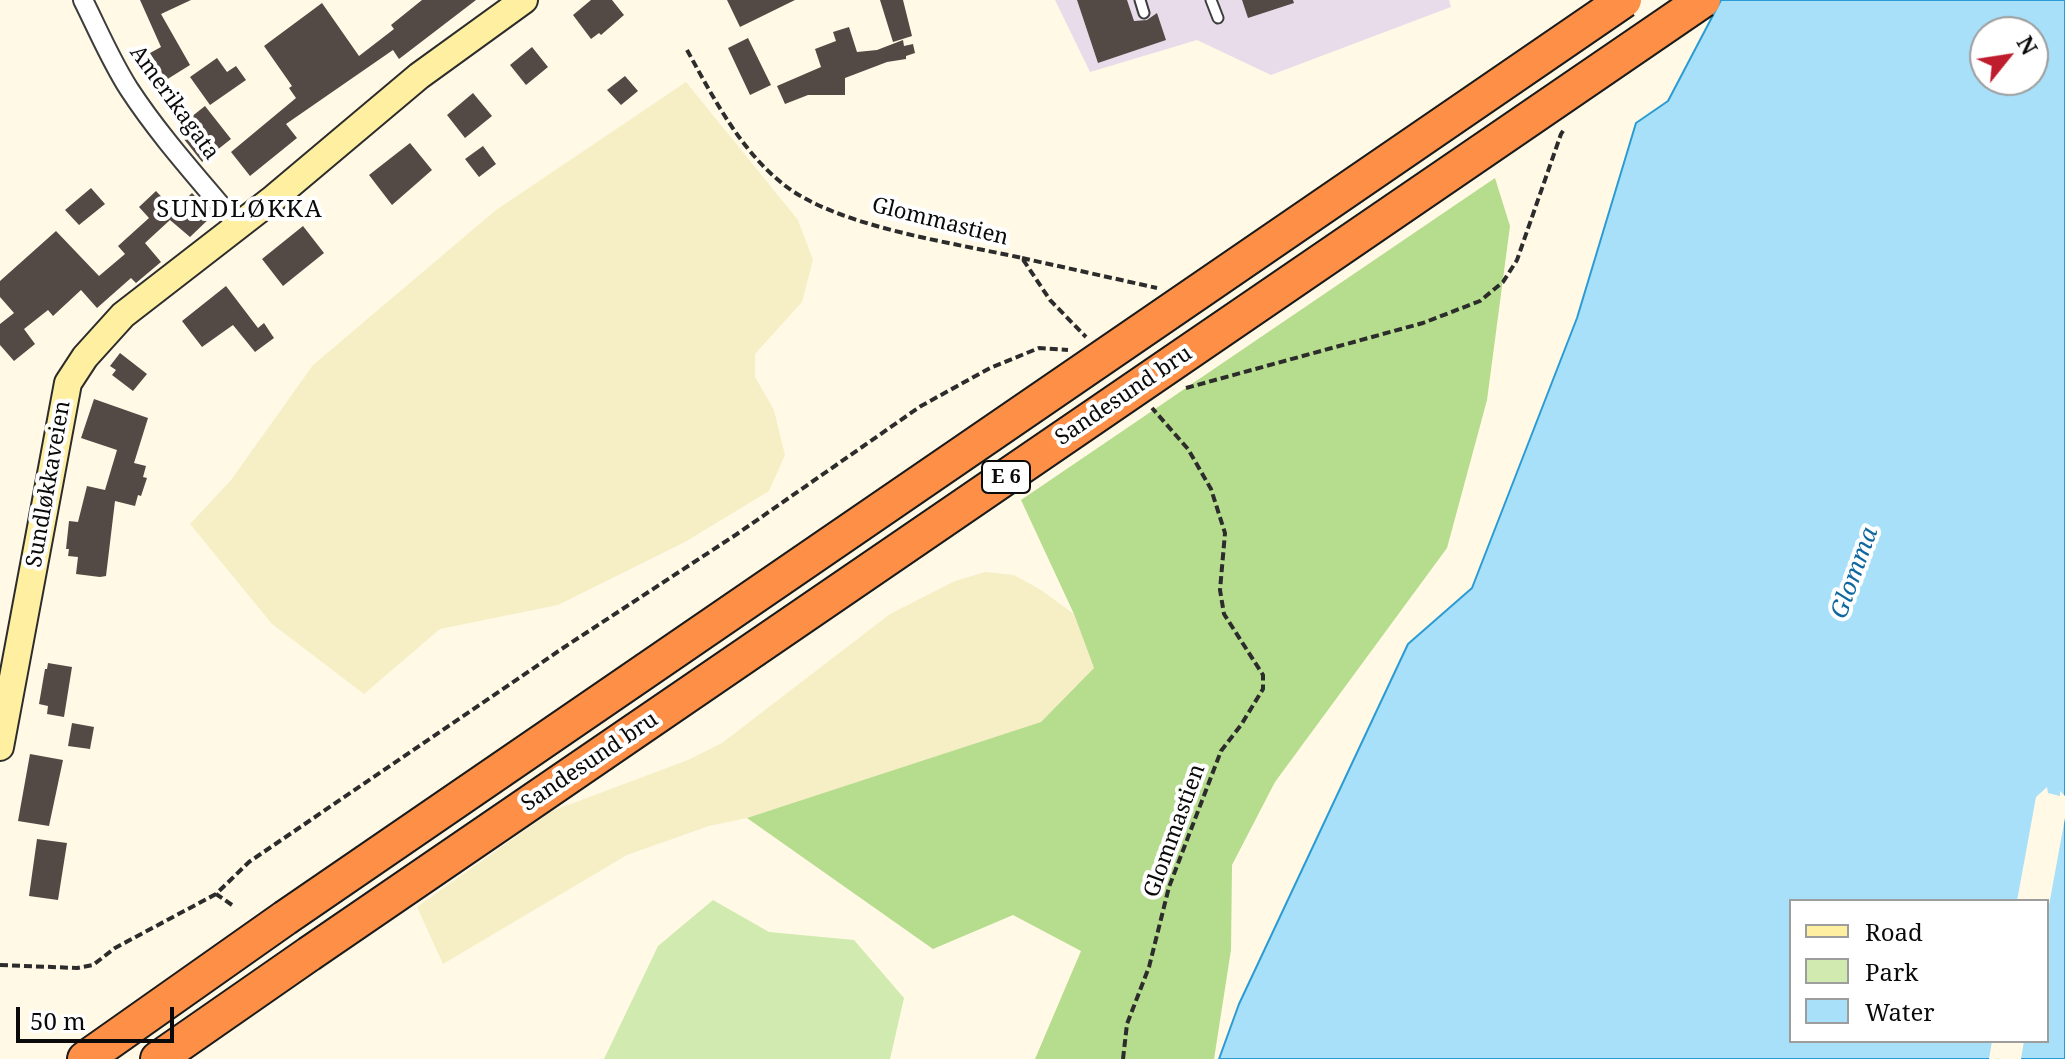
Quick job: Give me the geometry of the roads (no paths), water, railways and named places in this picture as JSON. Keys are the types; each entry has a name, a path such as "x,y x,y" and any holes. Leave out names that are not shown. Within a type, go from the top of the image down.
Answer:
{"highway":[{"name":"Sandesund bru","path":"85,1059 285,918 1624,0"},
{"name":"Sandesund bru","path":"158,1059 1703,0"}],"main road":[{"name":"Sundløkkaveien","path":"0,747 68,383 85,357 123,315 238,226 419,76 524,0"}],"street":[{"name":"Amerikagata","path":"83,0 128,87 158,130 238,226"}],"lane":[{"path":"1140,0 1144,13"},
{"path":"1211,0 1218,18"}],"water":[{"name":"Glomma","path":"1721,0 2065,0 2065,1059 1219,1059 1239,1004 1408,644 1472,588 1577,318 1636,123 1668,101"}],"district":[{"name":"SUNDLØKKA","path":"240,210"}]}
